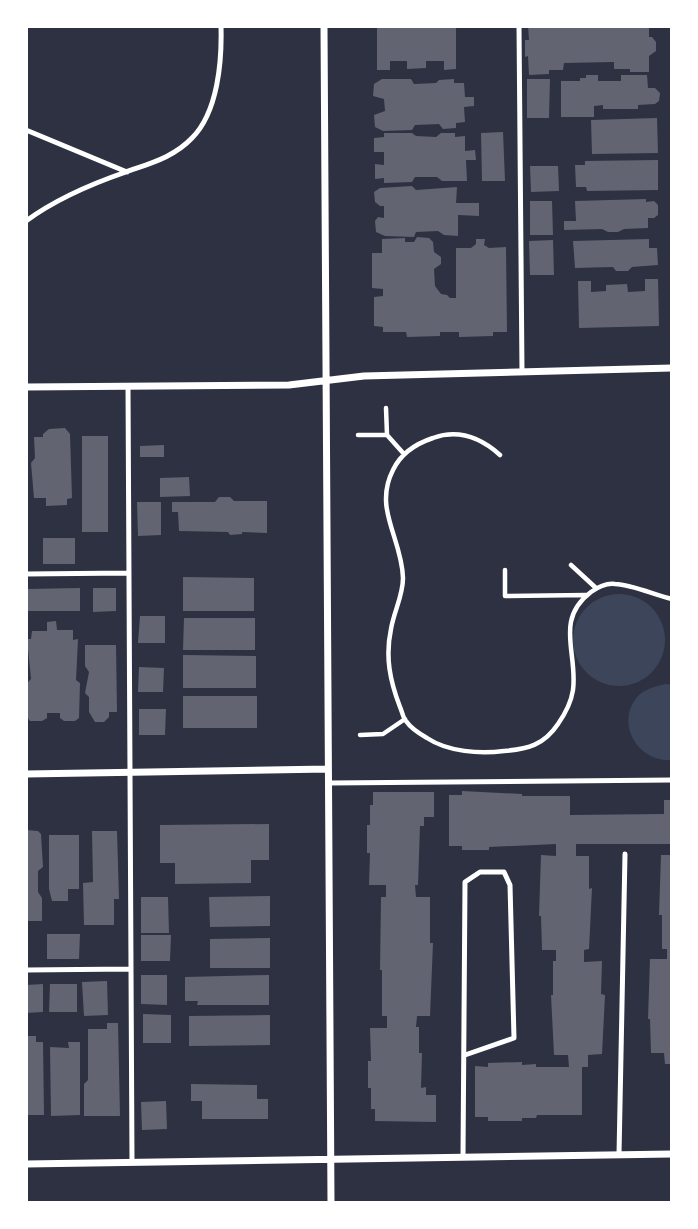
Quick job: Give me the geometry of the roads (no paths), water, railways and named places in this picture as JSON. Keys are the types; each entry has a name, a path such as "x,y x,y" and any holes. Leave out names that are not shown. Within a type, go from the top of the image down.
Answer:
{"street":[{"path":"324,26 331,1203"},
{"path":"26,387 289,385 326,379 672,368"},
{"path":"26,774 328,769"},
{"path":"26,1164 672,1154"}],"lane":[{"path":"26,221 47,206 157,162 176,152 194,136 207,116 217,80 221,26"},
{"path":"519,26 522,372"},
{"path":"26,130 127,172"},
{"path":"128,386 132,1162"},
{"path":"26,574 129,573"},
{"path":"328,783 672,780"},
{"path":"619,1154 625,854"},
{"path":"463,1157 465,882 480,872 504,872 509,885 514,1038 465,1055"},
{"path":"26,970 131,968"}]}
